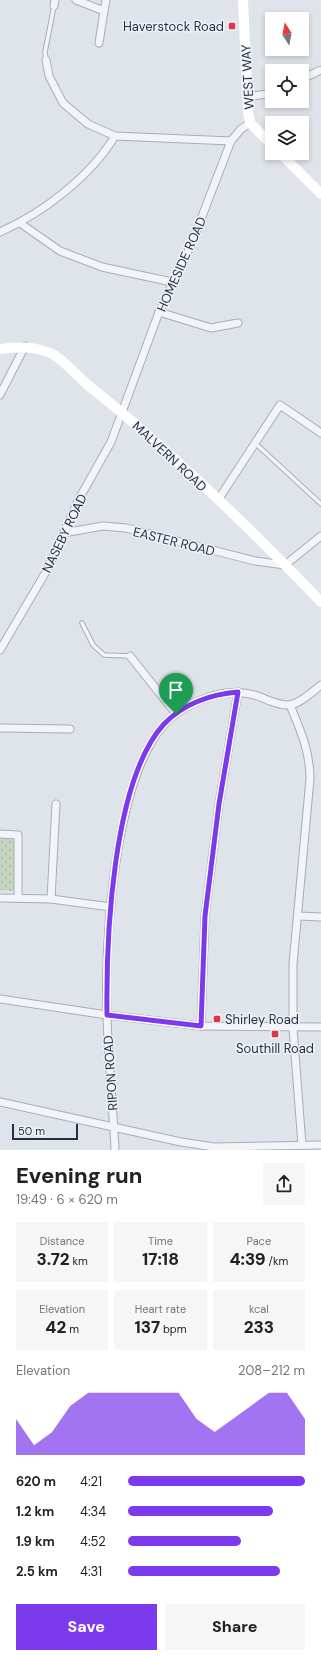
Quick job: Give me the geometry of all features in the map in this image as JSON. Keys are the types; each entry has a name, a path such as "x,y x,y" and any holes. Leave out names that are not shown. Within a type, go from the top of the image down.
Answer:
{"street":[{"path":"76,0 104,11"},
{"path":"99,43 106,0"},
{"name":"WEST WAY","path":"243,0 250,123 265,138"},
{"path":"46,60 49,76 63,102 88,124 115,136 231,141"},
{"path":"309,76 321,70"},
{"path":"248,97 265,94"},
{"name":"HOMESIDE ROAD","path":"123,413 160,312 172,282 191,245 231,141 241,129 250,123"},
{"path":"0,232 20,223 72,186 104,154 115,136"},
{"path":"287,160 321,194"},
{"path":"20,223 60,250 102,267 172,282"},
{"path":"160,312 211,328 238,323"},
{"path":"0,395 26,346"},
{"name":"MALVERN ROAD","path":"0,349 26,346 52,353 82,381 157,441 218,500 239,518 321,602"},
{"path":"218,500 280,405 321,433"},
{"name":"NASEBY ROAD","path":"0,650 47,570 93,473 111,442 123,413"},
{"name":"EASTER ROAD","path":"64,533 103,526 126,528 255,561 285,565"},
{"path":"285,565 321,536"},
{"path":"130,656 176,714"},
{"path":"302,1145 293,1028 294,964 310,779 310,761 306,742 290,705 299,701 321,685"},
{"path":"201,1026 205,916 219,804 238,692"},
{"name":"RIPON ROAD","path":"115,1150 107,1015 107,967 111,907 121,835 131,789 140,763 150,743 164,724 176,714 193,704 217,694 238,692 290,705"},
{"path":"0,728 70,729"},
{"path":"51,899 56,804"},
{"path":"0,834 18,834 18,898"},
{"path":"0,898 51,899 111,907"},
{"path":"299,916 321,917"},
{"path":"0,999 107,1015 201,1026 293,1028 321,1027"},
{"path":"0,1102 181,1142 214,1147 321,1145"}],"lane":[{"path":"46,60 54,3"},
{"path":"256,443 321,504"},
{"path":"82,623 93,645 104,655 130,656"}],"green space":[{"path":"0,838 15,838 14,891 0,890"}],"place":[{"name":"Haverstock Road","path":"232,26"},
{"name":"Shirley Road","path":"217,1019"},
{"name":"Southill Road","path":"275,1034"}],"route":[{"path":"238,692 219,804 205,916 201,1026 107,1015 107,967 111,907 121,835 131,789 140,763 150,743 164,724 176,714 193,704 217,694 238,692"}]}
